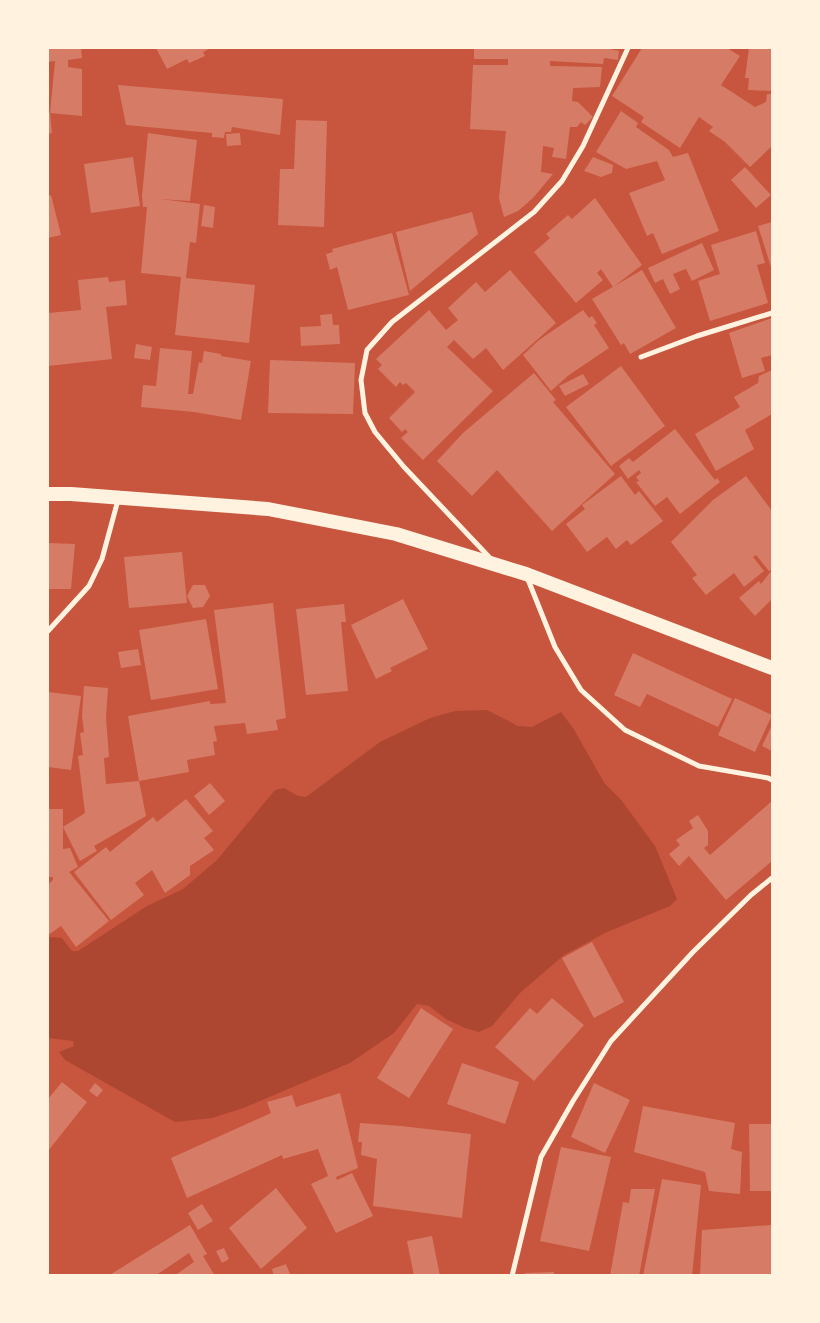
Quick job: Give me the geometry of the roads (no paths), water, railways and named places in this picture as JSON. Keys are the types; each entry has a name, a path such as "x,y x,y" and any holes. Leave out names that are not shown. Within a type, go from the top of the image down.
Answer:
{"highway":[{"path":"48,494 118,497 268,509 396,534 526,574 772,668"}],"street":[{"path":"496,565 404,467 375,432 365,413 361,380 367,350 392,322 534,212 562,181 583,146 628,48"},
{"path":"641,357 697,336 772,313"},
{"path":"48,631 88,586 102,559 118,497"},
{"path":"526,574 555,648 582,690 625,730 699,766 772,780"},
{"path":"512,1276 541,1157 610,1041 694,952 751,895 772,878"}]}
